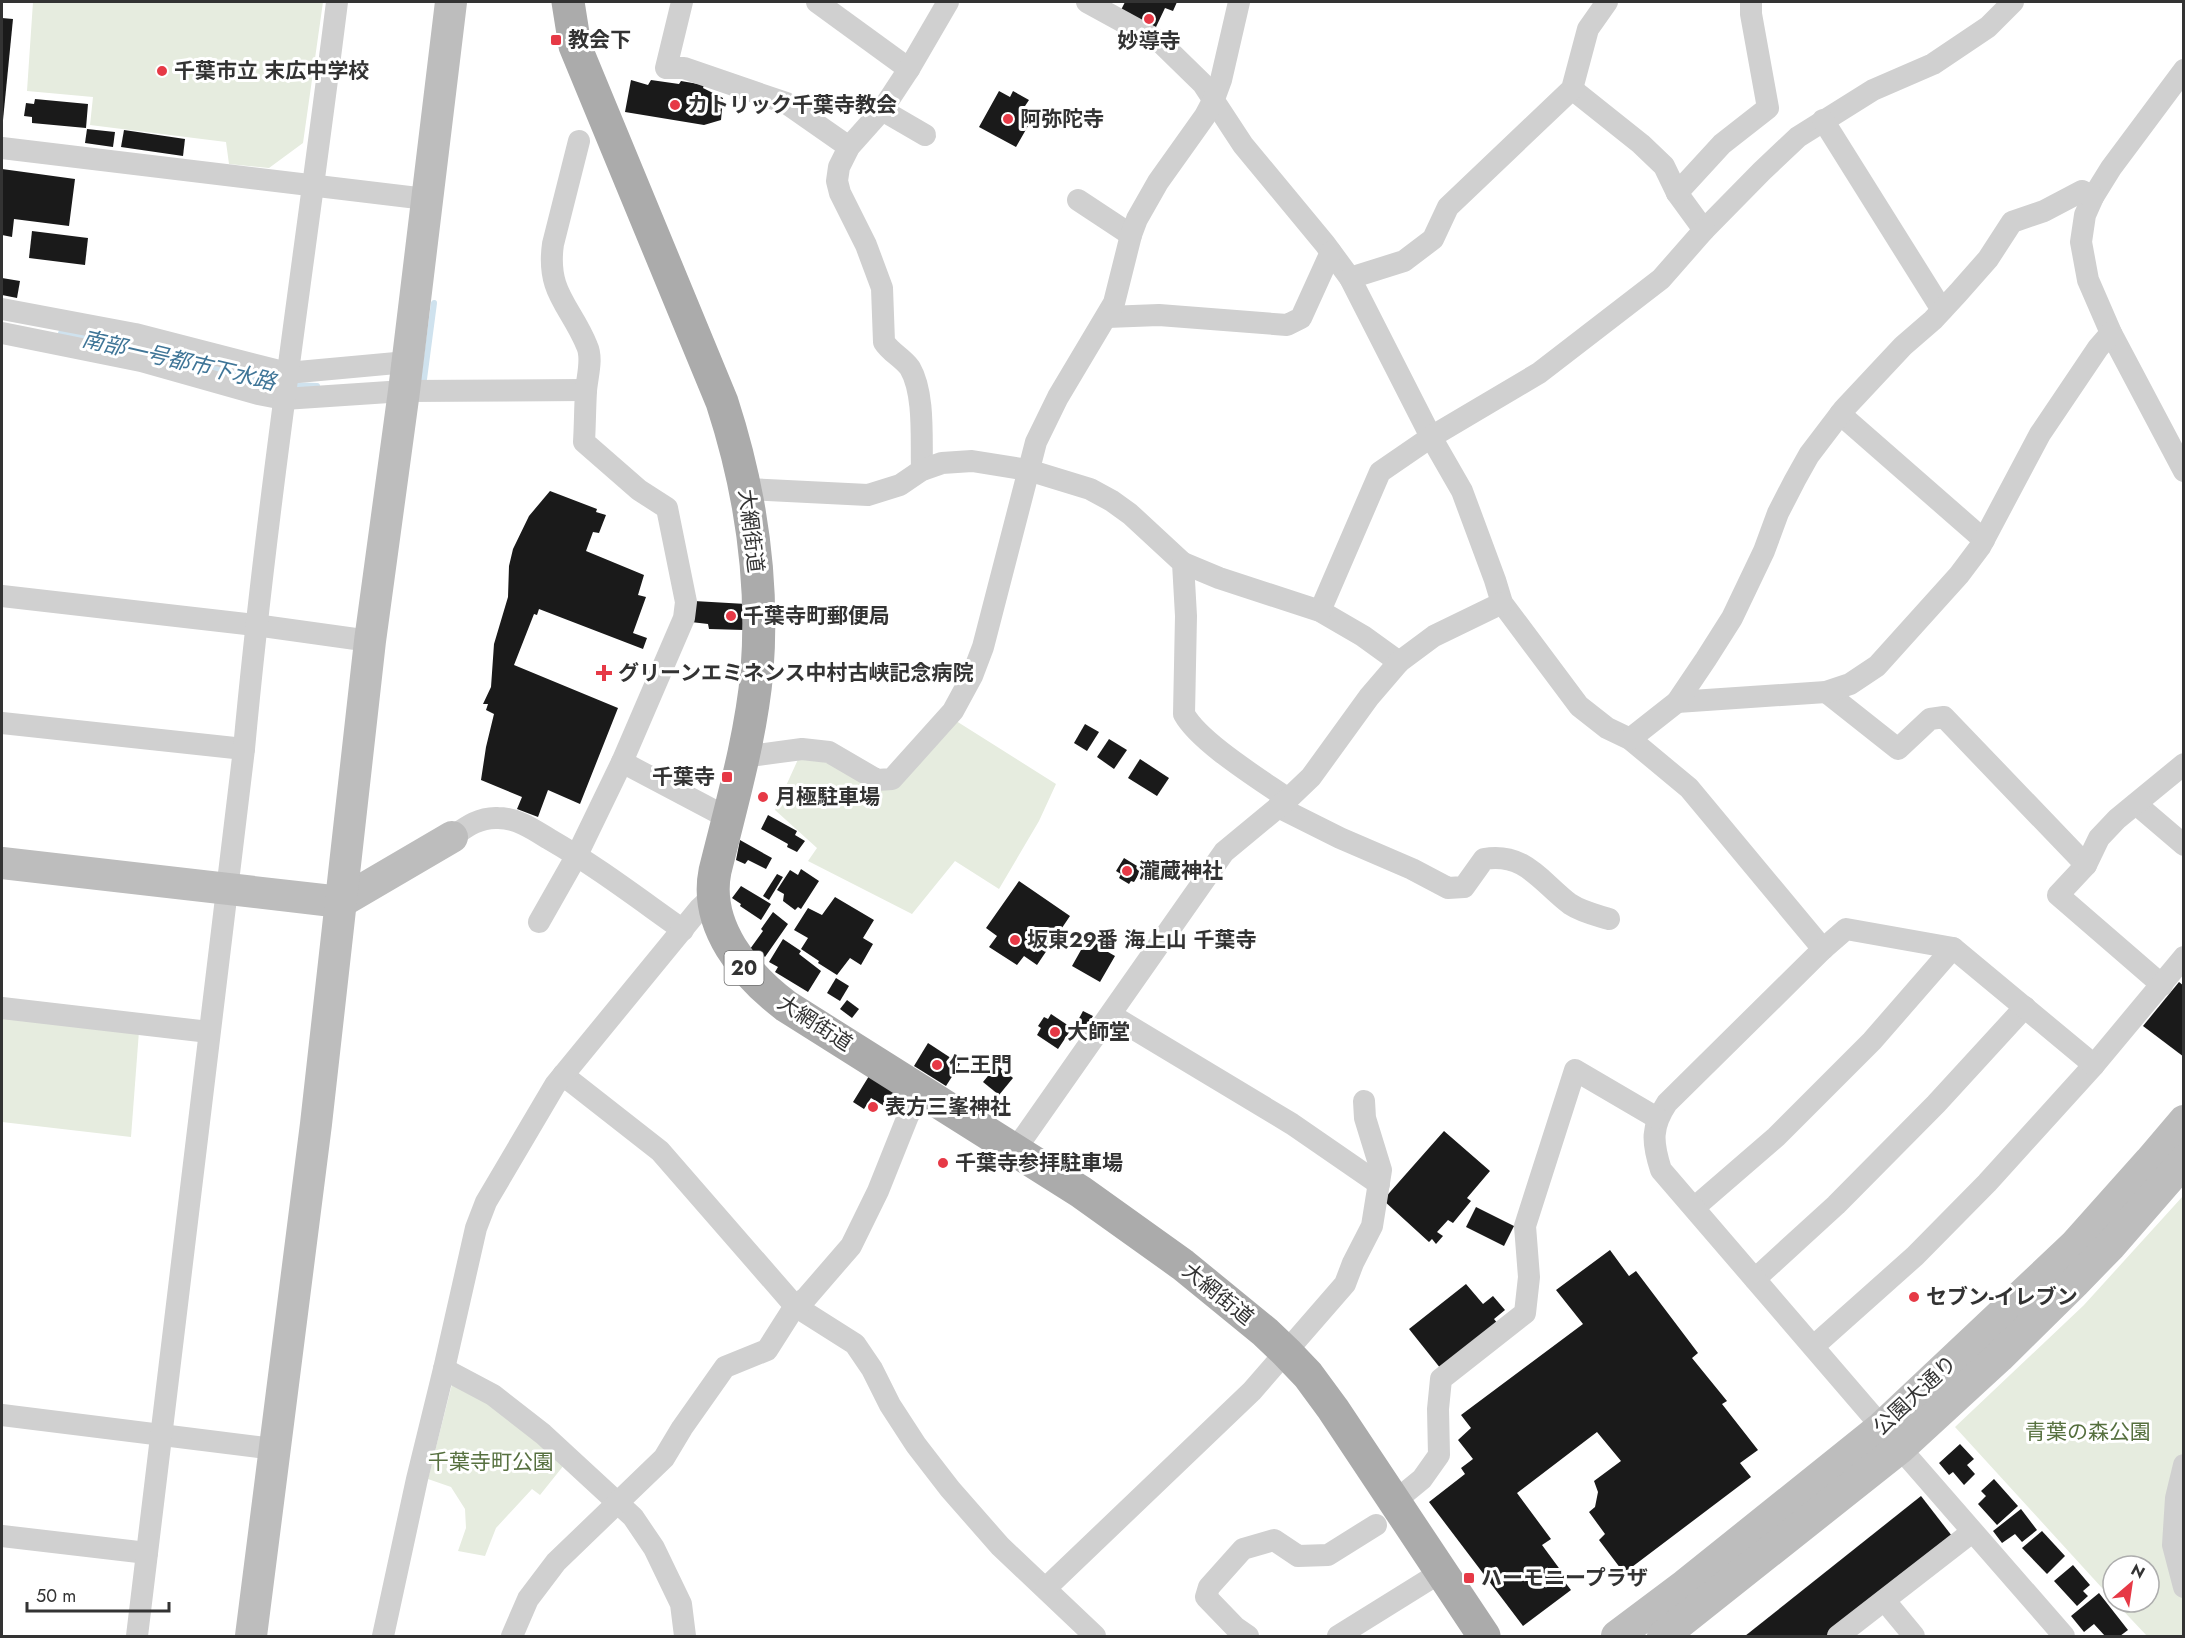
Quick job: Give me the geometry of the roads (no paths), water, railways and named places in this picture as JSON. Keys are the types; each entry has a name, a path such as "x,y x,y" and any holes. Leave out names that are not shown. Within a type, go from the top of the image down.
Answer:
{"main road":[{"name":"大網街道","path":"568,2 578,56 722,402 736,444 746,489 756,565 757,670 742,757 714,878 712,897 724,934 744,968 755,981 786,1006 1081,1192 1183,1265 1265,1332 1308,1375 1333,1409 1385,1513 1441,1572 1484,1636"}],"street":[{"path":"137,1636 244,749 255,625 285,386 338,2"},
{"path":"251,1636 316,1124 370,641 451,2"},
{"path":"682,2 666,68 684,68 786,103 849,147"},
{"path":"816,2 909,69"},
{"path":"922,471 918,387 909,366 884,342 882,288 866,245 840,193 837,181 839,166 849,147 882,110 948,2"},
{"path":"1087,2 1160,42 1203,84 1243,145 1350,278 1431,437 1462,491 1502,603 1579,706 1607,728 1630,739 1689,788 1823,949"},
{"path":"742,757 802,749 829,752 877,780 892,779 953,711 972,676 983,647 1036,442 1058,397 1107,317 1119,289 1131,235 1137,219 1158,182 1205,116 1214,99 1239,2"},
{"path":"1350,278 1404,261 1433,239 1448,207 1572,89 1588,29 1607,2"},
{"path":"1677,193 1722,144 1768,108 1751,14 1751,2"},
{"path":"1320,611 1380,472 1431,437 1539,374 1660,279 1704,230 1798,137 1873,90 1933,63 1988,27 2013,2"},
{"path":"2181,79 2111,168 2093,196 2085,215 2081,242 2088,280 2111,333 2184,471"},
{"path":"1572,89 1641,144 1664,166 1677,193 1704,230"},
{"path":"882,110 925,135"},
{"path":"1823,120 1942,310"},
{"path":"539,922 577,855 622,762 684,618 686,602 667,508 639,490 584,442 588,347 558,293 550,260 579,141"},
{"path":"2,148 426,199"},
{"path":"1630,739 1677,702 1732,618 1795,480 1809,455 1840,414 1903,346 1942,310 1988,259 2012,222 2044,211 2082,191 2093,196"},
{"path":"1078,200 1131,235"},
{"path":"1107,317 1159,315 1287,325 1301,318 1331,252"},
{"path":"2,309 135,334 285,386"},
{"path":"2,333 141,361 258,394 285,386 405,377 586,390"},
{"path":"1677,702 1826,692 1850,684 1877,666 1959,575 1984,540 2040,434 2098,348 2111,333"},
{"path":"1840,414 1984,540"},
{"path":"746,489 868,495 900,485 922,471 942,463 972,461 1028,470 1090,489 1112,501 1130,514 1183,564 1320,611 1363,636 1399,662"},
{"path":"1183,564 1186,616 1184,714 1188,722 1205,739 1283,803 1340,838 1412,869 1448,888 1464,887 1484,859 1509,858 1537,875 1571,904 1609,920"},
{"path":"2,597 255,625 370,641"},
{"path":"1015,1150 1224,852 1311,777 1369,697 1399,662 1434,636 1502,603"},
{"path":"1826,692 1898,749 1930,719 1944,717 2086,865"},
{"path":"2,723 244,749"},
{"path":"622,762 729,818"},
{"path":"2162,985 2058,895 2086,865 2099,838 2117,819 2184,764"},
{"path":"2136,804 2184,845"},
{"path":"2,863 341,902 474,822 496,817 521,823 577,855 683,930"},
{"path":"383,1636 476,1228 486,1202 555,1085 700,908 712,897"},
{"path":"2064,1636 1661,1170 1655,1152 1657,1118 1667,1102 1846,929 1953,948 2094,1065"},
{"path":"1695,1207 1776,1137 1872,1041 1953,948"},
{"path":"1814,1346 1915,1256 1987,1183 2094,1065 2184,957"},
{"path":"1755,1279 1836,1205 1936,1104 2025,1007"},
{"path":"2,1008 209,1032"},
{"path":"1111,1015 1292,1124 1379,1184"},
{"path":"1248,1636 1235,1627 1206,1597 1209,1587 1243,1549 1274,1540 1298,1556 1328,1555 1385,1513 1422,1479 1439,1455 1438,1409 1441,1379 1525,1313 1529,1277 1525,1226 1575,1070 1657,1118"},
{"path":"563,1075 660,1151 795,1306 855,1344 916,1445 950,1489 1000,1546 1095,1636"},
{"path":"512,1636 528,1599 556,1562 664,1458 682,1428 726,1367 767,1350 795,1306 806,1298 851,1246 878,1191 921,1090"},
{"path":"1046,1588 1252,1391 1345,1284 1372,1226 1381,1170 1365,1118 1364,1101"},
{"name":"公園大通り","path":"1663,1636 1891,1437 2075,1245 2184,1121"},
{"name":"公園大通り","path":"1617,1636 1999,1357 2111,1245 2184,1161"},
{"path":"444,1369 493,1395 543,1434 633,1517 654,1548 681,1604 685,1636"},
{"path":"2,1415 274,1449"},
{"path":"2184,1465 2176,1498 2173,1545 2184,1587"},
{"path":"1838,1636 1972,1532"},
{"path":"2,1536 147,1553"},
{"path":"1338,1636 1441,1572"},
{"path":"1885,1601 1914,1636"}],"waterway":[{"name":"南部一号都市下水路","path":"414,380 424,379 434,303"},
{"name":"南部一号都市下水路","path":"61,333 156,353 264,382 281,384"},
{"name":"南部一号都市下水路","path":"292,385 317,386"}],"place":[{"name":"妙導寺","path":"1149,19"},
{"name":"教会下","path":"556,40"},
{"name":"千葉市立 末広中学校","path":"162,71"},
{"name":"カトリック千葉寺教会","path":"675,105"},
{"name":"阿弥陀寺","path":"1008,119"},
{"name":"千葉寺町郵便局","path":"731,616"},
{"name":"グリーンエミネンス中村古峡記念病院","path":"604,673"},
{"name":"千葉寺","path":"727,777"},
{"name":"月極駐車場","path":"763,797"},
{"name":"瀧蔵神社","path":"1127,871"},
{"name":"坂東29番 海上山 千葉寺","path":"1015,940"},
{"name":"大師堂","path":"1055,1032"},
{"name":"仁王門","path":"937,1065"},
{"name":"表方三峯神社","path":"873,1107"},
{"name":"千葉寺参拝駐車場","path":"943,1163"},
{"name":"セブン-イレブン","path":"1914,1297"},
{"name":"ハーモニープラザ","path":"1469,1578"}],"park label":[{"name":"青葉の森公園","path":"2088,1432"},
{"name":"千葉寺町公園","path":"491,1462"}]}
